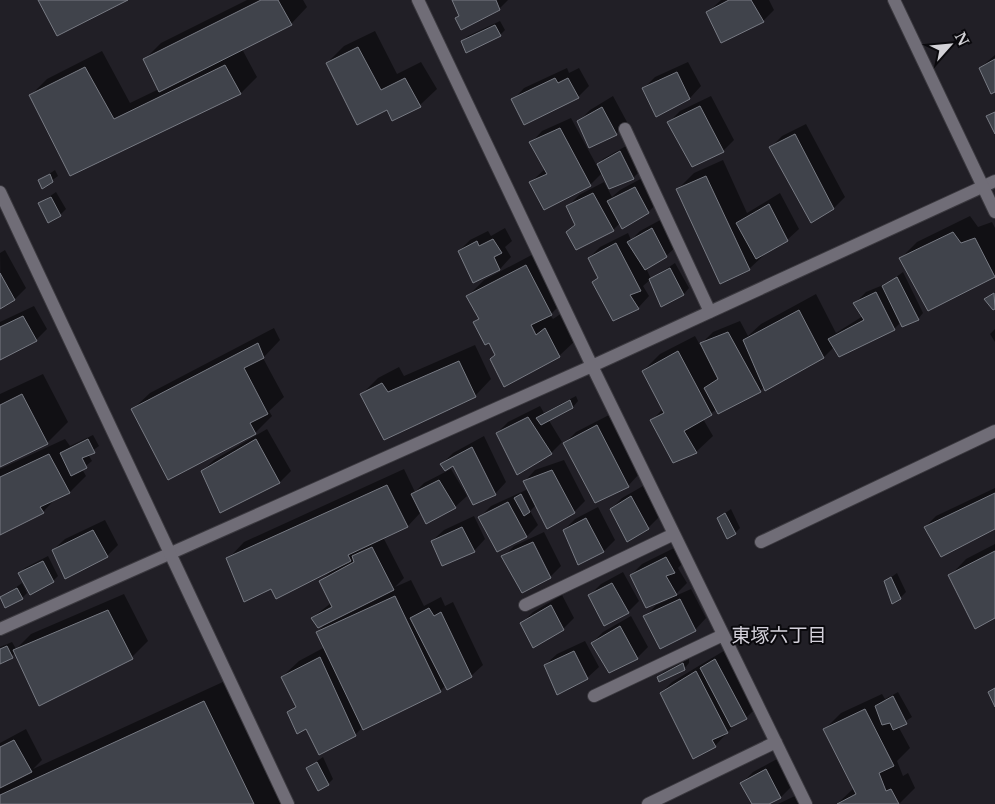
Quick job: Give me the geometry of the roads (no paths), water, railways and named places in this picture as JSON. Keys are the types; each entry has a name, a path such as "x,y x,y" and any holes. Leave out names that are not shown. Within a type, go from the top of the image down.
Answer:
{"street":[{"path":"418,0 592,366 806,804"},
{"path":"894,0 995,212"},
{"path":"625,129 710,312"},
{"path":"0,628 592,366 995,180"},
{"path":"0,192 288,804"},
{"path":"761,542 995,432"},
{"path":"524,605 674,534"},
{"path":"594,696 723,635"},
{"path":"648,804 776,742"}],"district":[{"name":"東塚六丁目","path":"779,635"}]}
